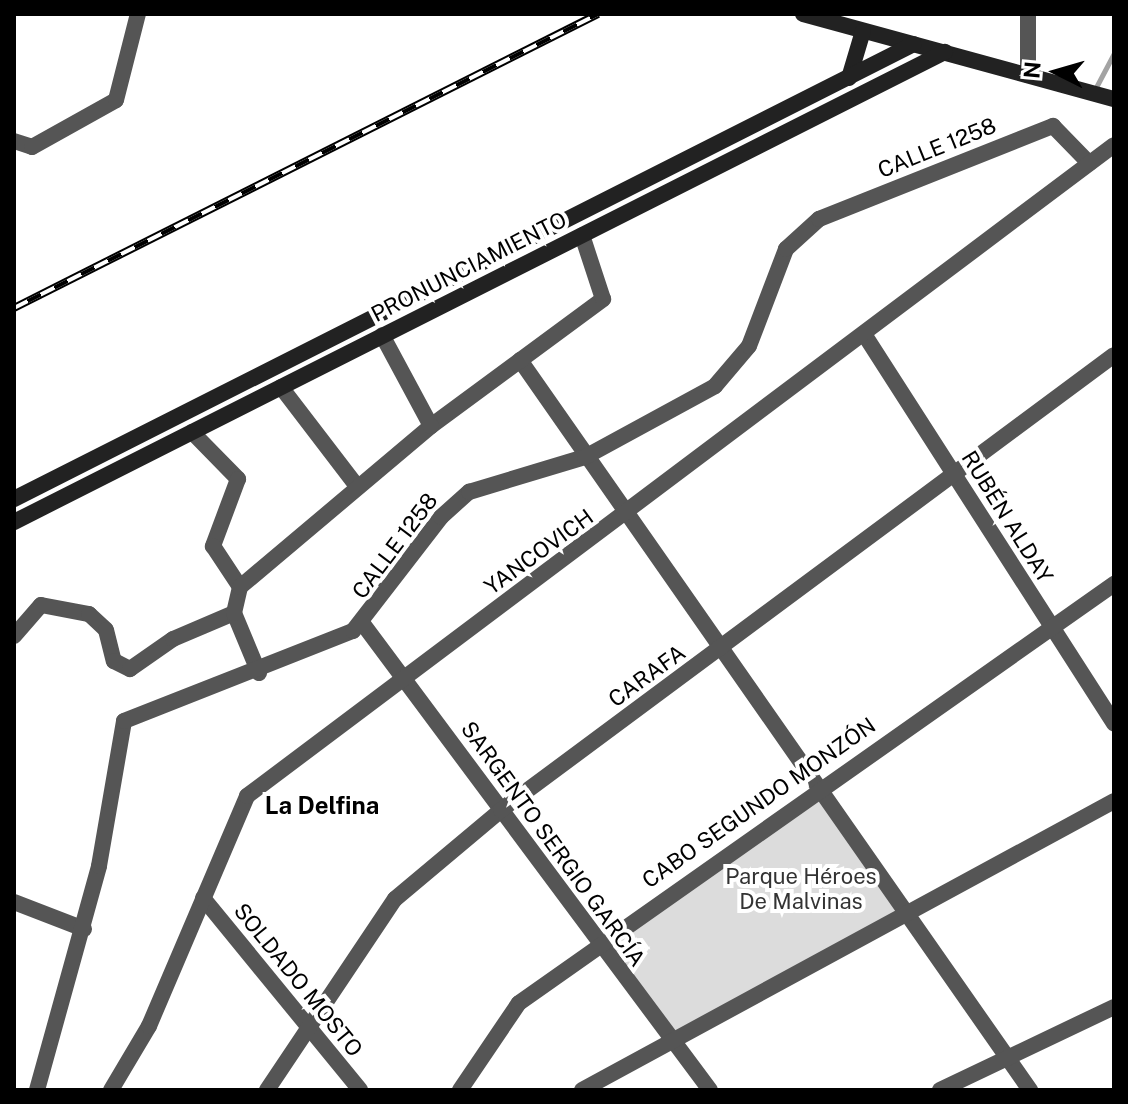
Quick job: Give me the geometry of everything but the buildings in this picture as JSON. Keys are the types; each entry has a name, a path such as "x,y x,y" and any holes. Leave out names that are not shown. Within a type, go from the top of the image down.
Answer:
{"main road":[{"path":"803,14 1114,99"},
{"path":"849,79 863,31"},
{"name":"PRONUNCIAMIENTO","path":"14,499 914,44"},
{"name":"PRONUNCIAMIENTO","path":"14,522 945,52"}],"street":[{"path":"14,141 32,147 116,100 138,14"},
{"path":"1028,14 1028,75"},
{"name":"CALLE 1258","path":"37,1090 84,929 124,721 259,673 363,624 453,504 481,486 585,457 689,404 731,371 749,346 786,249 819,219 1053,126 1089,163"},
{"name":"YANCOVICH","path":"111,1090 149,1026 247,796 403,677 625,517 1114,145"},
{"path":"259,673 234,613 240,587 356,485 603,299 582,235"},
{"name":"RUBÉN ALDAY","path":"864,334 1114,724"},
{"path":"382,335 431,426"},
{"name":"CARAFA","path":"267,1090 384,908 501,810 1114,355"},
{"path":"520,360 625,517 726,645 818,788 1030,1090"},
{"path":"281,387 356,485"},
{"path":"192,432 238,479 213,546 240,587"},
{"name":"CABO SEGUNDO MONZÓN","path":"460,1090 507,1014 597,943 1114,584"},
{"path":"14,636 41,605 89,614 106,630 114,661 130,669 173,639 234,613"},
{"name":"SARGENTO SERGIO GARCÍA","path":"363,624 597,943 710,1090"},
{"path":"582,1090 1114,801"},
{"name":"SOLDADO MOSTO","path":"203,898 360,1090"},
{"path":"14,902 84,929"},
{"path":"940,1090 1114,1007"}],"green space":[{"name":"Parque Héroes De Malvinas","path":"818,788 906,913 671,1040 597,943"}],"waterway":[{"path":"1094,91 1114,53"}],"railway":[{"path":"14,308 598,14"}],"district":[{"name":"La Delfina","path":"322,806"}]}
